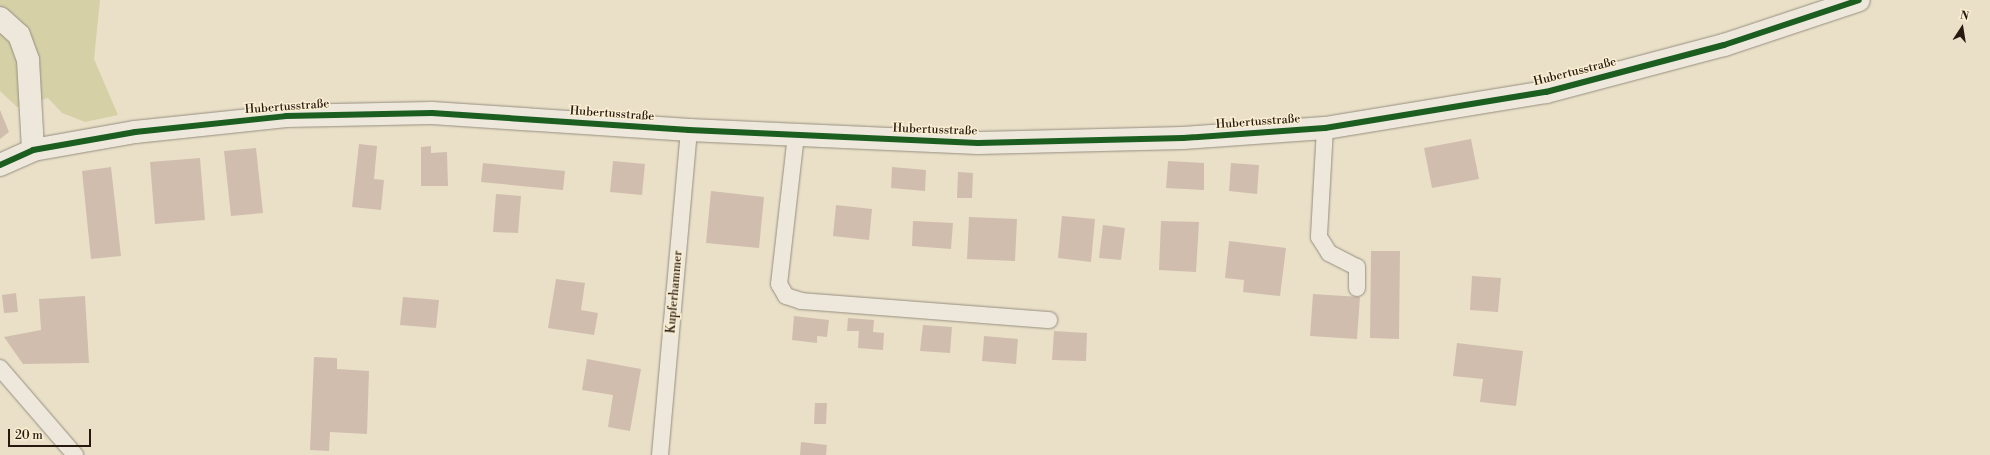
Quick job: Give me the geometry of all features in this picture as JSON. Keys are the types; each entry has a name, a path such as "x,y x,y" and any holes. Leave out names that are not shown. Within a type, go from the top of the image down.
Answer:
{"street":[{"name":"Hubertusstraße","path":"0,165 33,150 135,132 286,116 432,112 689,130 978,143 1183,138 1325,128 1546,92 1724,44 1859,0"},
{"path":"0,18 19,35 28,60 33,150"}],"lane":[{"path":"1325,128 1319,237 1329,253 1357,267 1357,288"},
{"name":"Kupferhammer","path":"660,455 689,130"},
{"path":"796,135 779,284 786,296 801,301 1049,320"},
{"path":"0,368 75,455"}],"shaded area":[{"path":"0,0 100,0 94,59 118,115 85,122 62,113 48,98 17,107 0,91"}],"building":[{"path":"0,110 9,132 0,139"},
{"path":"1471,139 1479,179 1432,188 1424,148"},
{"path":"359,144 377,146 374,179 384,180 381,210 352,207"},
{"path":"431,146 431,153 447,152 448,186 421,186 421,147"},
{"path":"256,148 263,213 231,216 224,151"},
{"path":"200,158 205,220 155,224 150,162"},
{"path":"613,161 645,164 642,195 610,192"},
{"path":"1168,161 1204,163 1204,190 1166,188"},
{"path":"483,163 565,171 563,190 481,182"},
{"path":"1231,163 1259,165 1257,194 1229,191"},
{"path":"111,167 121,256 91,259 82,171"},
{"path":"892,167 926,170 925,191 891,188"},
{"path":"958,172 973,173 972,198 957,198"},
{"path":"711,191 764,197 759,248 706,243"},
{"path":"496,194 521,196 518,233 493,232"},
{"path":"836,205 872,209 869,240 833,236"},
{"path":"1062,216 1095,219 1091,262 1058,258"},
{"path":"969,217 1017,219 1015,261 967,259"},
{"path":"913,221 953,223 951,249 912,246"},
{"path":"1161,221 1199,222 1196,272 1159,270"},
{"path":"1103,225 1125,228 1121,260 1099,258"},
{"path":"1229,241 1286,248 1280,296 1243,292 1244,280 1225,278"},
{"path":"1371,251 1400,251 1399,339 1370,338"},
{"path":"1472,276 1501,278 1498,312 1470,310"},
{"path":"556,279 585,283 581,310 598,313 594,335 548,328"},
{"path":"16,293 18,312 4,313 2,295"},
{"path":"1313,294 1360,297 1357,339 1310,336"},
{"path":"85,296 89,363 23,364 4,337 41,330 39,299"},
{"path":"403,297 439,300 436,328 400,325"},
{"path":"794,316 829,320 827,337 817,336 817,343 792,340"},
{"path":"848,318 874,320 873,332 884,333 883,350 858,348 859,331 847,331"},
{"path":"923,325 952,327 950,353 920,351"},
{"path":"1054,331 1087,333 1086,361 1052,360"},
{"path":"984,336 1018,339 1016,364 982,361"},
{"path":"1457,343 1523,351 1516,406 1480,402 1483,379 1453,376"},
{"path":"314,357 337,358 337,369 369,371 367,434 330,432 329,451 310,450"},
{"path":"587,359 641,369 630,431 608,427 613,395 582,390"},
{"path":"815,403 827,403 826,424 814,424"},
{"path":"801,442 827,445 826,455 800,455"}],"cycle path":[{"path":"0,165 33,150 135,132 286,116 432,113 689,130 978,143 1183,138 1325,128 1546,92 1724,45 1859,0"}]}
